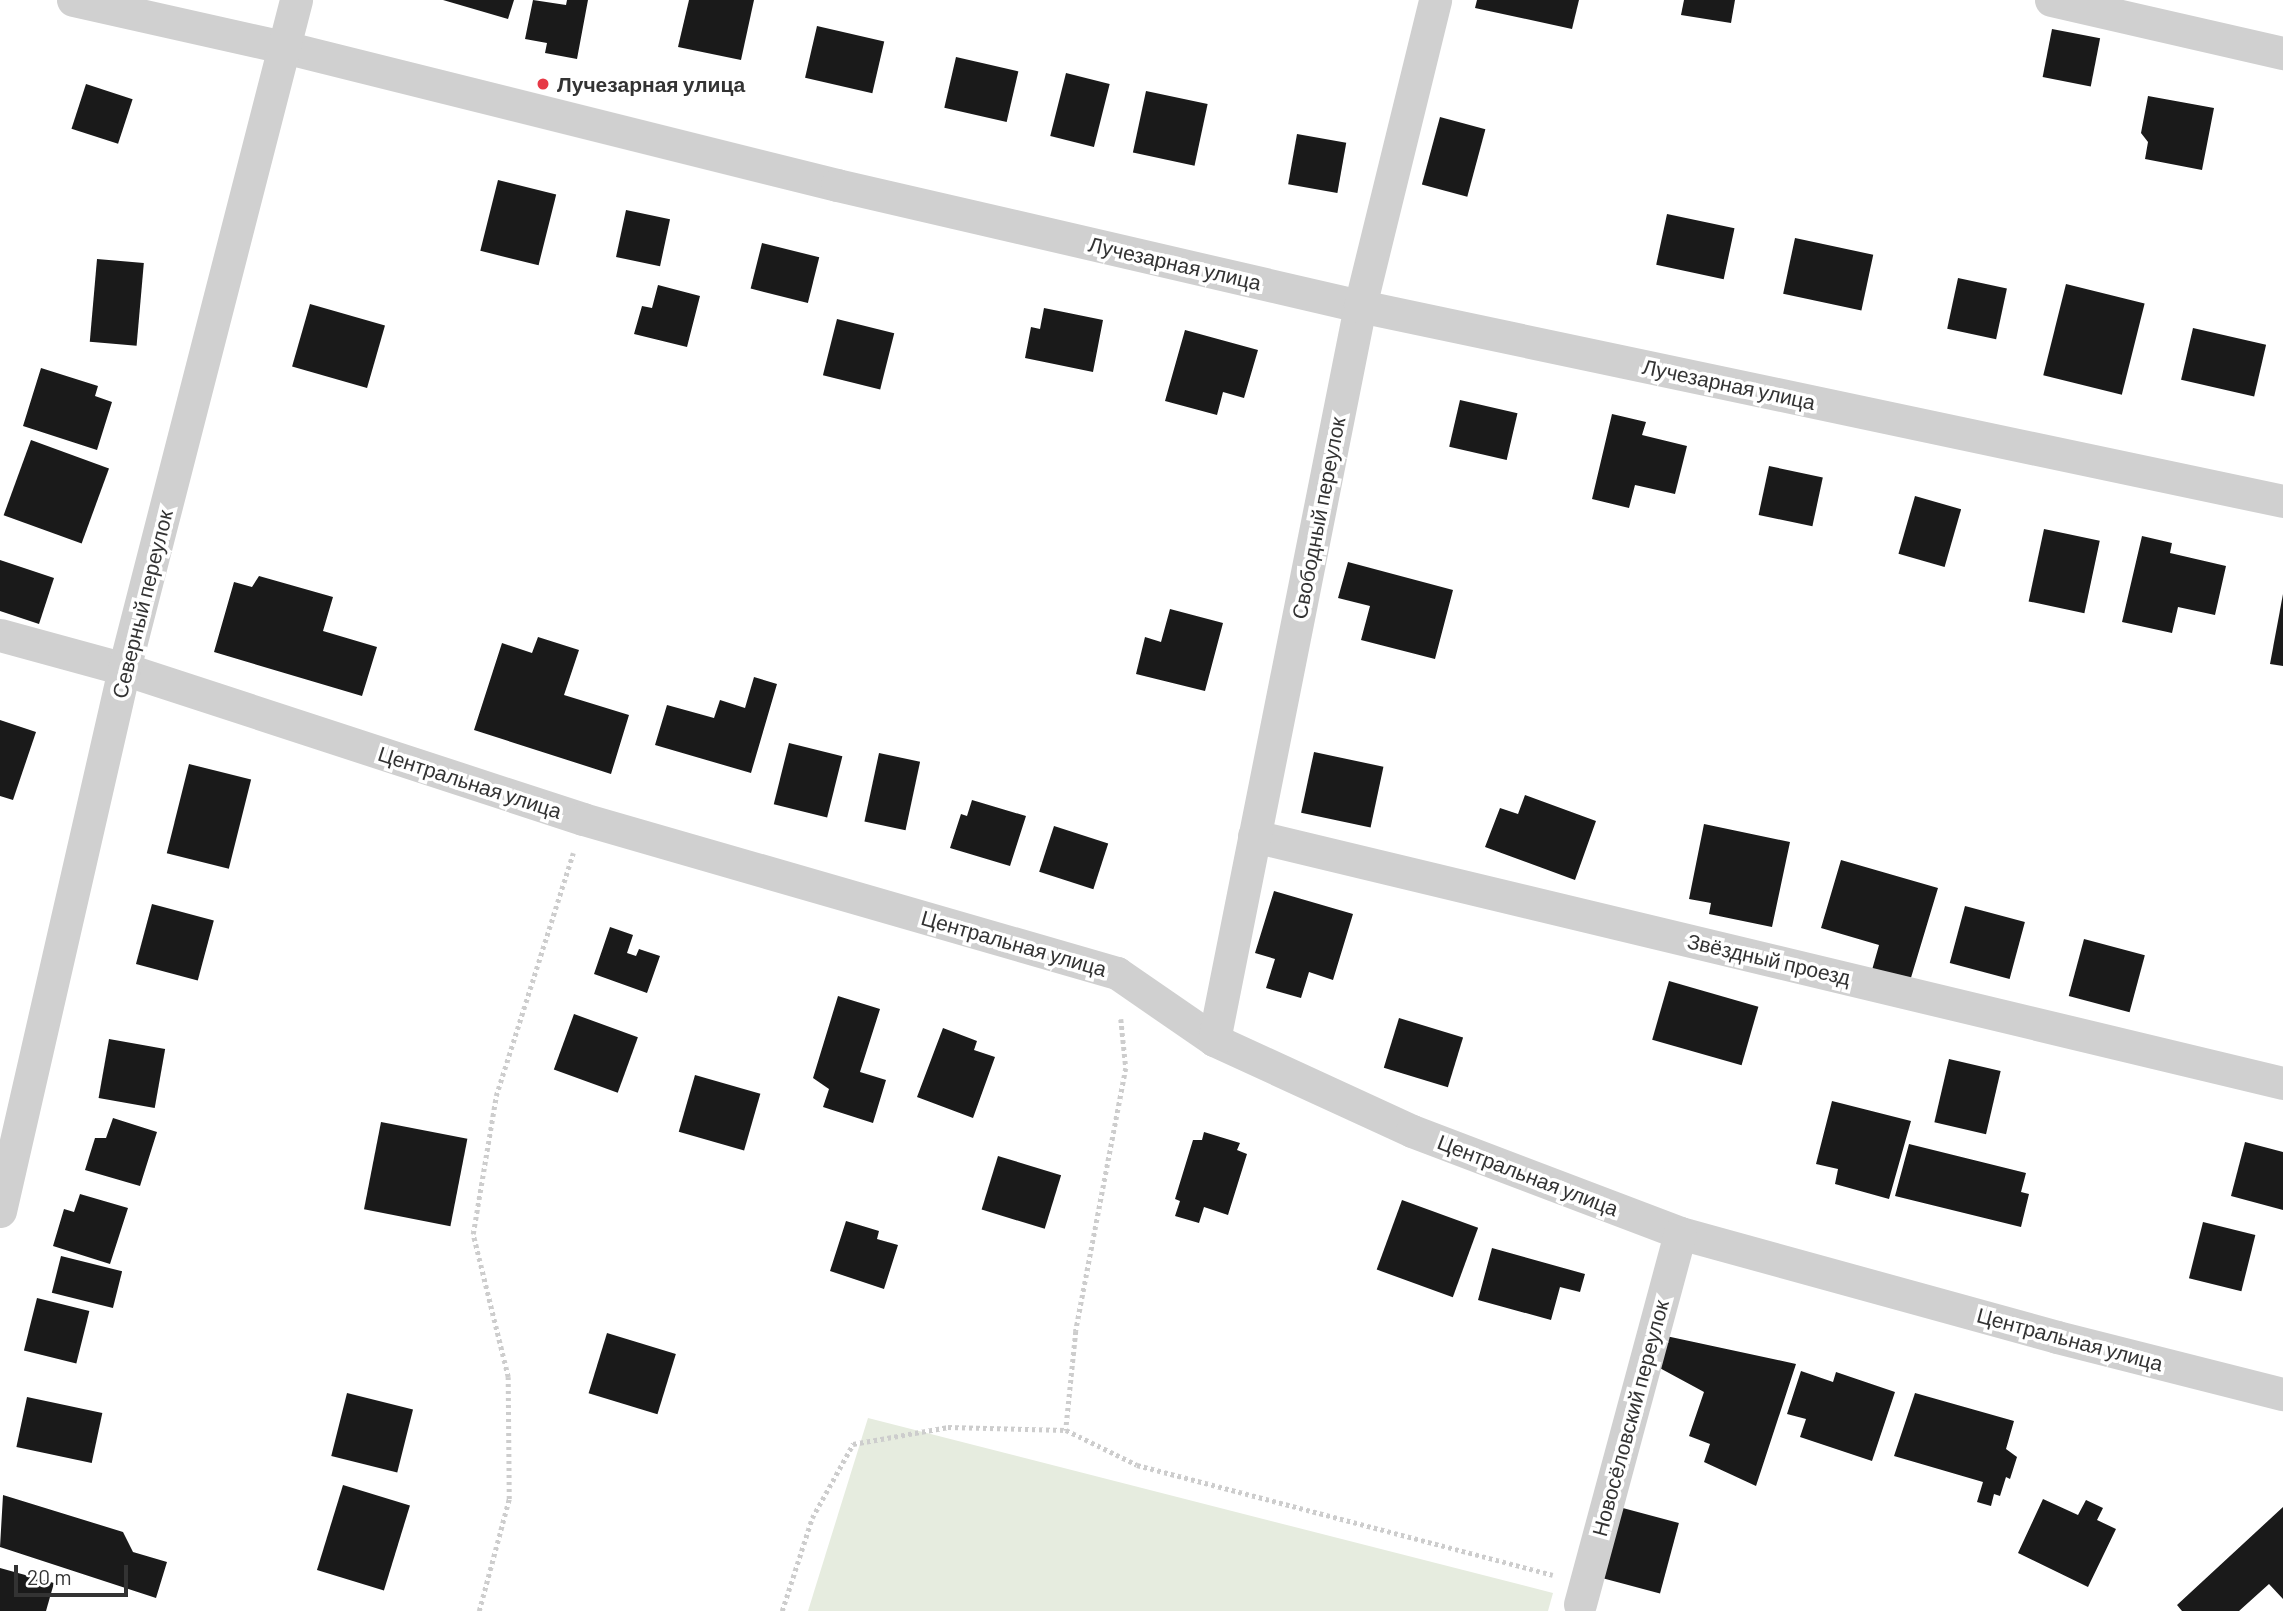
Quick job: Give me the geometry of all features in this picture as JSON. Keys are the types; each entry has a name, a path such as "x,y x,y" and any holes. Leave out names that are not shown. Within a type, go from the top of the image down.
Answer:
{"street":[{"name":"Лучезарная улица","path":"72,0 284,47 824,181 1360,306 2283,501"},
{"name":"Северный переулок","path":"0,1210 124,669 296,0"},
{"name":"Свободный переулок","path":"1213,1040 1360,306 1435,0"},
{"path":"2051,0 2283,53"},
{"name":"Центральная улица","path":"0,635 124,669 583,819 1116,973 1213,1040 1412,1131 1680,1233 2057,1337 2283,1394"},
{"name":"Звёздный проезд","path":"1254,836 2283,1083"},
{"name":"Новосёловский переулок","path":"1583,1594 1680,1233"}],"path":[{"path":"479,1611 509,1499 508,1377 473,1234 496,1096 583,819"},
{"path":"1066,1430 1076,1331 1126,1068 1116,973"},
{"path":"782,1611 812,1518 853,1444 948,1427 1066,1430 1137,1465 1583,1594"}],"shaded area":[{"path":"868,1418 1553,1593 1548,1611 808,1611"}],"building":[{"path":"443,0 514,0 508,19"},
{"path":"533,0 566,5 567,0 588,0 577,59 545,53 547,43 525,39"},
{"path":"689,0 754,0 741,60 678,47"},
{"path":"1477,0 1579,0 1572,29 1475,8"},
{"path":"1684,0 1735,0 1731,23 1681,15"},
{"path":"817,26 884,42 872,93 805,78"},
{"path":"2052,29 2100,38 2091,86 2043,77"},
{"path":"956,57 1018,71 1007,122 944,108"},
{"path":"1066,73 1110,84 1094,147 1050,136"},
{"path":"86,84 133,99 118,144 71,129"},
{"path":"1146,91 1208,104 1195,166 1133,153"},
{"path":"2148,96 2214,108 2202,170 2145,159 2148,142 2141,133"},
{"path":"1440,117 1485,129 1467,197 1422,185"},
{"path":"1297,134 1346,143 1337,193 1288,184"},
{"path":"498,180 556,195 539,265 480,251"},
{"path":"626,210 670,219 660,266 616,257"},
{"path":"1667,214 1734,228 1724,279 1656,265"},
{"path":"1795,238 1873,255 1861,310 1783,294"},
{"path":"762,243 819,257 808,303 751,289"},
{"path":"97,259 144,263 137,346 90,342"},
{"path":"1958,278 2007,288 1996,339 1947,329"},
{"path":"2066,284 2145,304 2122,395 2043,375"},
{"path":"658,285 700,296 687,347 634,334 642,306 652,308"},
{"path":"310,304 385,325 367,388 292,366"},
{"path":"1044,308 1103,320 1093,372 1025,358 1031,327 1040,329"},
{"path":"837,319 894,333 880,390 823,375"},
{"path":"2193,328 2266,345 2254,397 2181,380"},
{"path":"1185,330 1258,350 1244,398 1223,392 1217,415 1165,401"},
{"path":"41,368 98,386 95,396 112,402 97,450 23,426"},
{"path":"1460,400 1517,413 1507,460 1449,447"},
{"path":"1612,414 1646,422 1642,435 1687,446 1675,494 1635,485 1629,508 1592,499"},
{"path":"31,440 109,468 82,544 4,515"},
{"path":"1769,466 1823,477 1812,526 1759,515"},
{"path":"1915,496 1961,509 1945,567 1898,554"},
{"path":"2044,529 2100,541 2084,613 2029,601"},
{"path":"2142,536 2172,543 2170,553 2226,566 2215,615 2178,607 2172,633 2122,622"},
{"path":"0,560 54,578 39,624 0,611"},
{"path":"1348,562 1453,590 1435,659 1361,640 1370,606 1338,598"},
{"path":"259,576 333,597 323,631 377,647 362,696 214,652 234,582 252,587"},
{"path":"2283,594 2283,666 2270,664"},
{"path":"1170,609 1223,623 1205,691 1136,674 1145,637 1161,642"},
{"path":"538,637 579,650 564,695 629,715 611,774 474,730 502,643 532,653"},
{"path":"754,677 777,684 751,773 655,745 667,705 714,718 720,700 745,708"},
{"path":"0,720 36,732 13,800 0,796"},
{"path":"789,743 842,756 827,817 774,804"},
{"path":"1314,752 1383,767 1371,827 1301,813"},
{"path":"879,753 920,762 906,830 864,821"},
{"path":"189,764 251,779 229,869 167,853"},
{"path":"1525,795 1596,821 1575,880 1485,847 1500,808 1518,814"},
{"path":"972,800 1026,816 1010,866 950,848 961,814 967,816"},
{"path":"1704,824 1790,842 1772,927 1709,914 1711,903 1689,899"},
{"path":"1054,826 1108,844 1093,889 1039,872"},
{"path":"1841,860 1938,888 1910,981 1872,970 1879,945 1821,928"},
{"path":"1274,891 1353,914 1333,980 1309,972 1301,998 1266,988 1275,959 1255,953"},
{"path":"152,904 214,921 198,980 136,964"},
{"path":"1965,906 2025,922 2010,979 1950,963"},
{"path":"610,927 633,935 627,953 636,956 639,949 660,956 647,993 594,974"},
{"path":"2084,939 2145,955 2130,1012 2069,996"},
{"path":"1669,981 1758,1007 1742,1065 1652,1040"},
{"path":"838,996 880,1009 860,1072 886,1080 873,1123 823,1107 829,1089 813,1078"},
{"path":"574,1014 638,1037 618,1093 554,1069"},
{"path":"1399,1018 1463,1038 1448,1087 1384,1068"},
{"path":"943,1028 977,1041 974,1050 995,1057 973,1118 917,1097"},
{"path":"109,1039 165,1049 155,1108 99,1098"},
{"path":"1949,1059 2001,1071 1986,1134 1934,1122"},
{"path":"695,1075 760,1094 744,1150 679,1132"},
{"path":"1832,1101 1911,1121 1889,1199 1835,1184 1838,1169 1816,1164"},
{"path":"113,1118 157,1132 140,1186 85,1170 95,1138 106,1138"},
{"path":"381,1122 467,1139 450,1226 364,1209"},
{"path":"1204,1132 1240,1143 1237,1150 1247,1154 1228,1215 1204,1207 1199,1223 1175,1216 1180,1201 1175,1199 1193,1140 1202,1140"},
{"path":"2245,1142 2283,1152 2283,1210 2231,1196"},
{"path":"1909,1144 2026,1173 2021,1192 2029,1194 2021,1227 1895,1196"},
{"path":"998,1156 1061,1175 1045,1229 982,1210"},
{"path":"80,1194 128,1208 110,1264 53,1246 64,1209 74,1212"},
{"path":"1402,1200 1478,1228 1453,1297 1377,1270"},
{"path":"846,1221 879,1231 877,1239 898,1245 884,1289 830,1271"},
{"path":"2203,1222 2255,1235 2241,1291 2189,1278"},
{"path":"1492,1248 1585,1274 1580,1292 1560,1287 1551,1320 1478,1300"},
{"path":"61,1256 122,1271 113,1308 52,1293"},
{"path":"37,1298 89,1311 76,1363 24,1350"},
{"path":"607,1333 676,1354 657,1414 589,1393"},
{"path":"1666,1336 1796,1364 1756,1486 1704,1462 1710,1444 1689,1436 1704,1392 1656,1366"},
{"path":"1801,1371 1833,1382 1836,1372 1895,1392 1872,1461 1800,1437 1806,1419 1787,1414"},
{"path":"347,1393 413,1409 397,1473 331,1456"},
{"path":"1915,1393 2014,1421 2006,1449 2017,1457 2010,1479 2006,1477 2000,1496 1994,1494 1991,1506 1977,1502 1983,1482 1894,1456"},
{"path":"27,1397 102,1413 92,1463 16,1447"},
{"path":"343,1485 410,1505 384,1591 317,1570"},
{"path":"3,1495 123,1532 133,1552 167,1562 156,1598 0,1547"},
{"path":"2043,1499 2078,1515 2086,1500 2103,1508 2097,1520 2116,1529 2088,1587 2018,1553"},
{"path":"1619,1507 1679,1523 1660,1594 1600,1578"},
{"path":"2283,1507 2283,1599 2269,1584 2239,1611 2182,1611 2177,1605"},
{"path":"0,1568 54,1583 46,1611 0,1611"}],"place":[{"name":"Лучезарная улица","path":"543,84"}]}
